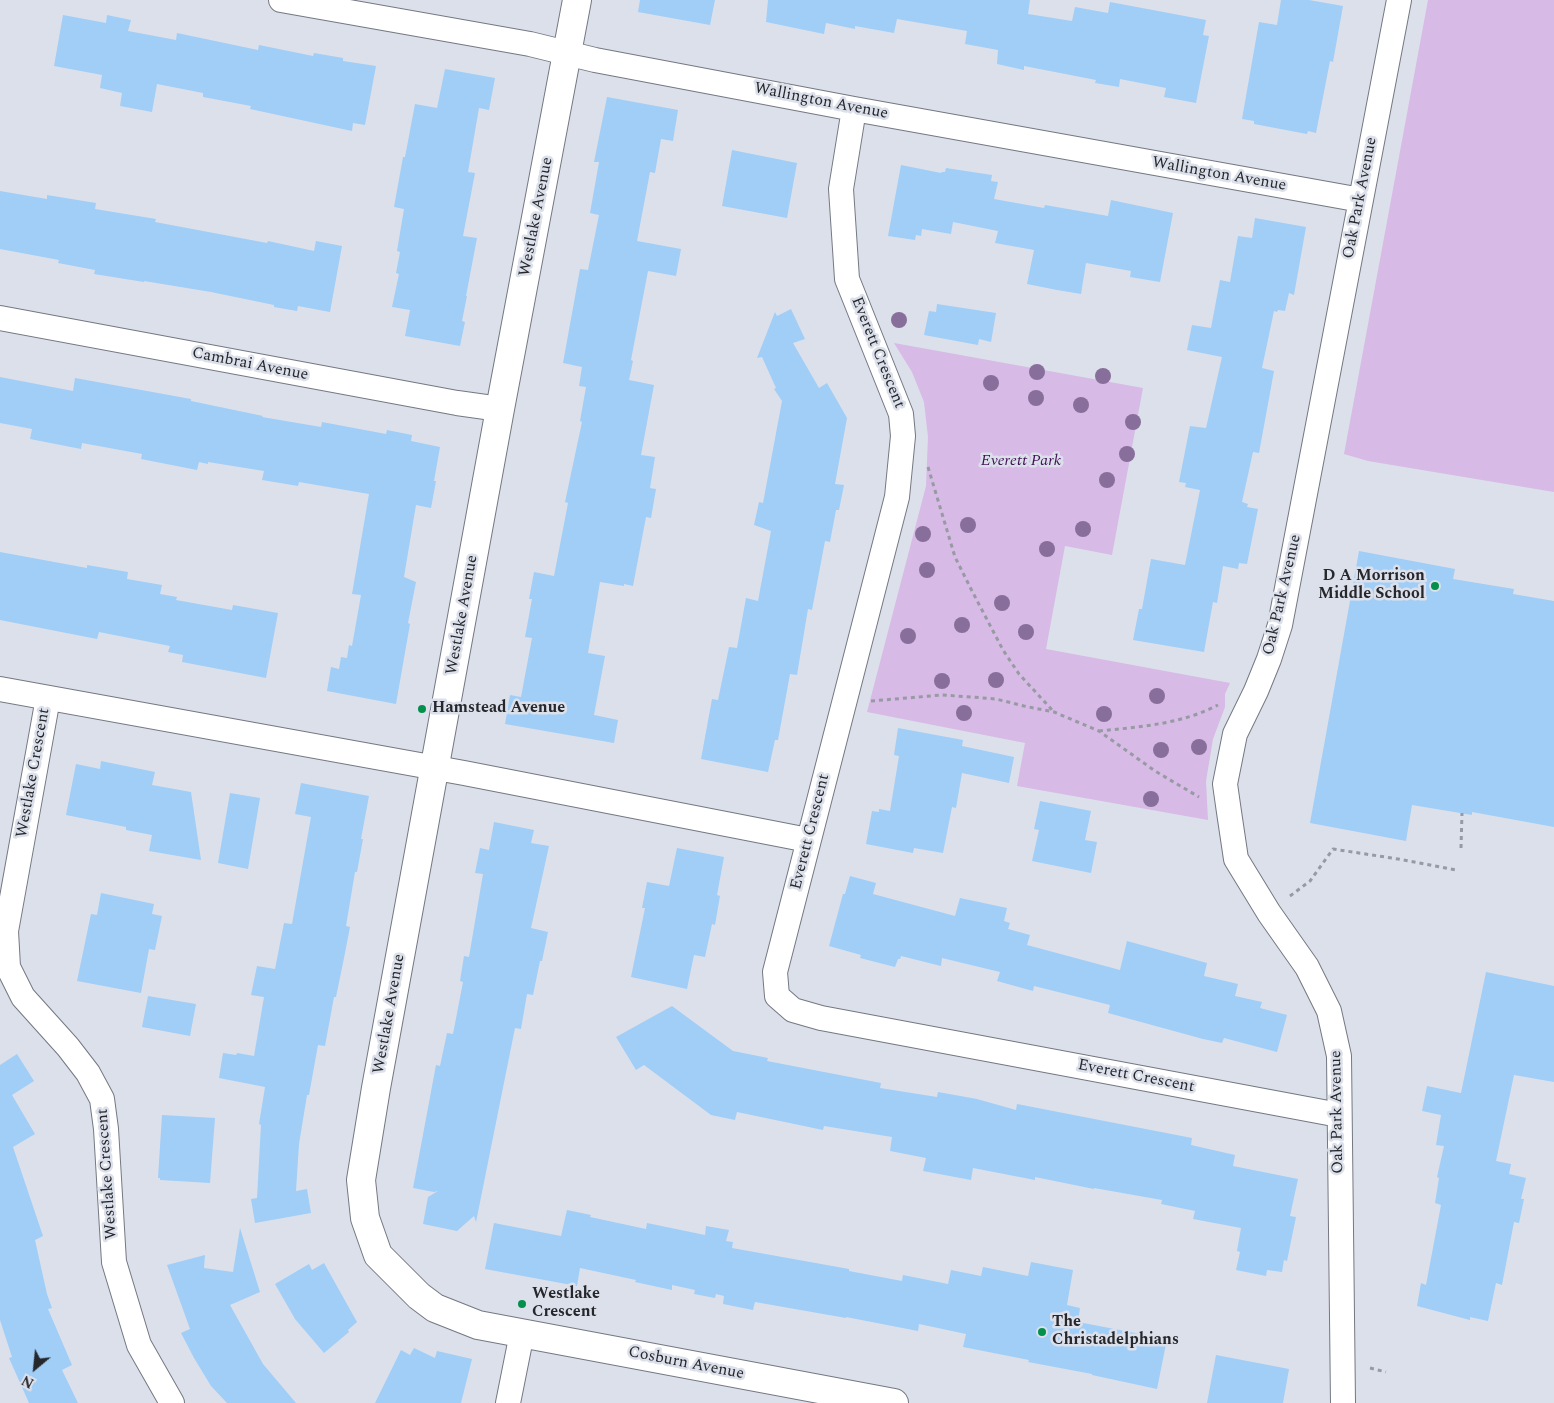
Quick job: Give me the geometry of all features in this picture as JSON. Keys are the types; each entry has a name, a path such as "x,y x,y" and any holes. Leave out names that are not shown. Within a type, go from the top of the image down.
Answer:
{"street":[{"name":"Wallington Avenue","path":"281,0 530,44 595,60 1361,200"},
{"name":"Westlake Avenue","path":"478,1325 435,1308 419,1296 378,1255 365,1218 361,1180 500,409 578,0"},
{"name":"Oak Park Avenue","path":"1343,1403 1339,1056 1329,1011 1307,967 1269,913 1236,859 1225,784 1235,734 1256,691 1280,625 1399,0"},
{"name":"Everett Crescent","path":"854,108 841,189 848,279 902,414 903,436 897,497 775,972 777,996 793,1010 821,1018 1339,1115"},
{"name":"Cambrai Avenue","path":"0,318 447,402 500,409"},
{"path":"0,689 435,768 808,840"},
{"name":"Westlake Crescent","path":"48,698 6,931 8,967 23,996 88,1073 102,1099 106,1129 114,1262 139,1345 172,1403"},
{"name":"Cosburn Avenue","path":"478,1325 894,1403"},
{"path":"508,1403 522,1333"}],"path":[{"path":"925,459 932,474 956,556 972,591 1003,650 1019,674 1054,712"},
{"path":"866,702 942,695 996,699 1054,712 1099,731 1155,771 1228,812"},
{"path":"1099,731 1140,727 1180,719 1208,710 1221,703"},
{"path":"1461,848 1462,813"},
{"path":"1287,898 1310,882 1333,849 1456,870"}],"green space":[{"path":"1428,0 1554,0 1554,492 1368,461 1344,454"},
{"name":"Everett Park","path":"894,343 1143,388 1112,555 1065,546 1046,649 1230,683 1225,694 1225,707 1213,739 1206,781 1208,820 1017,786 1025,743 867,712 926,486 928,437 924,402 912,372"}],"building":[{"path":"640,0 715,0 710,25 638,12"},
{"path":"768,0 1030,0 1028,14 1072,21 1075,7 1108,13 1110,2 1206,20 1203,35 1209,36 1196,103 1164,97 1166,88 1120,79 1119,87 1095,83 1096,80 1024,66 1024,70 997,64 998,50 965,44 967,31 897,19 894,33 855,26 855,29 826,23 824,34 766,22"},
{"path":"1281,0 1309,0 1343,6 1333,62 1330,61 1316,133 1308,131 1307,134 1254,124 1254,121 1242,119 1259,22 1277,25"},
{"path":"63,15 106,23 107,15 131,20 128,31 176,40 177,33 258,50 259,45 313,56 314,53 343,58 343,61 376,66 365,125 353,123 352,131 250,109 251,106 203,97 203,93 157,84 152,112 120,106 122,93 100,88 102,75 54,66"},
{"path":"445,69 495,78 489,110 479,108 468,172 475,173 463,236 477,238 462,321 465,322 460,346 405,336 410,310 392,307 399,274 396,273 400,252 397,251 404,209 394,207 403,157 405,157 415,104 437,108"},
{"path":"607,97 678,110 673,141 661,139 655,173 650,172 637,241 681,249 676,276 648,271 631,360 633,361 629,380 654,385 641,455 655,457 650,488 656,489 651,518 646,517 633,586 600,582 588,653 605,656 594,715 618,720 614,743 505,724 510,695 521,697 532,638 525,637 532,599 529,599 534,572 554,576 568,503 565,502 582,422 580,421 586,387 579,386 582,367 563,363 580,269 588,270 599,215 590,213 599,162 594,162"},
{"path":"732,150 797,163 787,218 722,206"},
{"path":"901,165 941,173 945,172 946,168 992,175 991,181 998,182 994,199 1044,208 1045,205 1108,216 1111,200 1173,213 1160,282 1130,277 1131,271 1086,263 1081,294 1057,290 1027,284 1034,250 995,243 998,231 953,222 951,234 922,229 921,236 916,235 915,240 888,236"},
{"path":"0,191 47,199 47,195 96,203 95,209 156,219 155,222 267,243 268,241 314,251 316,241 342,246 330,312 298,306 297,311 211,292 94,274 95,270 58,263 59,260 0,249"},
{"path":"1255,218 1306,227 1294,295 1289,293 1285,311 1274,311 1262,368 1274,371 1259,453 1253,452 1242,502 1248,504 1247,507 1258,509 1247,564 1239,563 1238,569 1223,566 1217,603 1213,602 1204,652 1133,640 1139,609 1142,609 1151,559 1185,565 1200,490 1185,487 1186,483 1179,482 1190,426 1206,428 1222,357 1187,350 1192,325 1211,328 1220,280 1230,282 1238,236 1252,238"},
{"path":"937,304 996,313 991,342 979,339 978,345 924,335 929,311 936,312"},
{"path":"791,309 805,339 793,343 819,388 827,383 847,418 835,484 844,485 839,510 836,510 830,542 825,541 812,610 808,609 797,675 790,674 778,740 775,740 768,772 701,759 712,699 718,700 729,647 737,648 746,598 758,601 771,531 754,525 759,502 763,503 782,401 774,389 776,388 762,357 757,358 775,312 777,316"},
{"path":"0,377 73,391 75,378 191,399 191,401 262,417 321,427 322,422 386,434 387,430 412,435 411,441 440,447 431,508 416,505 404,577 416,582 396,704 327,691 331,667 339,669 341,657 347,658 349,645 352,646 361,595 352,594 369,494 299,482 298,486 262,480 264,471 208,462 208,464 199,462 197,470 141,459 142,454 82,443 81,449 30,439 32,429 0,423"},
{"path":"1359,551 1455,569 1453,579 1514,589 1513,594 1554,601 1554,827 1472,812 1472,815 1412,805 1406,841 1310,823"},
{"path":"0,552 87,568 87,565 128,572 127,579 162,585 160,594 177,597 176,600 232,610 233,605 278,613 266,678 182,662 183,655 168,652 170,646 99,632 97,639 0,620"},
{"path":"898,728 963,740 962,746 1014,757 1009,783 962,773 956,808 952,807 943,853 914,848 913,853 866,844 872,811 879,812 879,809 890,811 899,756 894,755"},
{"path":"101,761 155,772 152,785 191,792 201,860 149,851 152,835 126,830 126,827 66,815 76,764 100,769"},
{"path":"301,783 369,796 361,839 363,839 357,872 355,872 346,926 350,927 344,958 336,997 334,997 325,1046 318,1045 299,1144 296,1191 307,1189 311,1213 255,1223 251,1199 257,1198 261,1125 259,1124 265,1087 219,1078 223,1053 254,1056 264,997 251,995 257,966 275,969 284,923 292,924 311,817 295,814"},
{"path":"230,793 260,798 248,869 218,863"},
{"path":"1040,801 1091,811 1085,840 1097,842 1091,873 1032,861 1039,830 1034,829"},
{"path":"494,822 534,830 531,843 549,846 531,928 548,932 533,995 527,994 521,1029 515,1028 476,1222 474,1216 457,1231 423,1224 428,1197 438,1191 413,1188 436,1065 440,1066 447,1033 453,1034 463,982 460,981 464,956 469,957 483,874 475,873 480,848 489,850"},
{"path":"677,848 724,857 717,895 720,896 715,925 712,924 705,957 694,955 687,989 631,977 645,908 642,908 647,882 669,886"},
{"path":"850,876 876,883 873,894 955,916 960,898 1007,908 1004,921 1010,923 1008,929 1030,935 1027,945 1120,970 1127,941 1207,963 1204,976 1238,984 1235,996 1262,1002 1260,1008 1287,1015 1277,1052 1224,1038 1222,1043 1203,1039 1108,1013 1110,1005 1034,986 1033,991 997,981 1000,972 942,958 941,966 901,956 895,967 860,958 861,955 829,946 843,894 845,894"},
{"path":"101,893 154,904 152,914 162,916 155,950 149,949 141,993 77,981 91,914 97,915"},
{"path":"1486,972 1554,986 1554,1082 1514,1075 1496,1161 1511,1164 1509,1174 1526,1178 1521,1199 1524,1199 1519,1223 1514,1222 1502,1285 1496,1283 1488,1321 1470,1317 1470,1320 1417,1306 1421,1283 1426,1285 1441,1205 1435,1203 1439,1178 1437,1177 1444,1146 1436,1145 1441,1115 1422,1111 1427,1086 1461,1093"},
{"path":"148,996 196,1004 190,1036 142,1027"},
{"path":"672,1006 733,1051 768,1058 767,1061 881,1083 880,1088 937,1097 938,1092 977,1099 1016,1110 1017,1104 1192,1138 1191,1145 1235,1155 1233,1166 1298,1179 1290,1216 1296,1217 1287,1261 1284,1260 1282,1272 1267,1270 1266,1276 1236,1270 1240,1252 1237,1251 1241,1228 1193,1219 1195,1211 1161,1204 1162,1200 973,1168 971,1180 923,1171 926,1158 890,1151 892,1137 824,1126 823,1130 737,1112 735,1120 711,1115 644,1065 636,1070 616,1037"},
{"path":"17,1054 34,1081 12,1095 35,1134 13,1147 43,1236 35,1240 52,1308 48,1309 72,1365 62,1370 78,1403 29,1403 9,1358 12,1357 0,1320 0,1065"},
{"path":"162,1115 215,1118 210,1183 160,1180 158,1178"},
{"path":"567,1210 646,1229 647,1223 705,1235 706,1226 729,1230 726,1241 733,1242 732,1248 849,1269 849,1271 902,1281 903,1275 948,1284 951,1270 981,1276 983,1267 1028,1276 1031,1262 1073,1270 1067,1305 1080,1308 1078,1322 1167,1339 1157,1389 963,1347 966,1334 919,1324 918,1331 755,1302 753,1310 723,1304 724,1296 716,1294 715,1298 694,1294 695,1290 672,1285 672,1290 580,1268 577,1286 485,1269 494,1223 561,1236"},
{"path":"240,1228 260,1292 230,1305 263,1364 296,1403 227,1403 211,1386 181,1333 190,1329 167,1265 205,1255 204,1268 233,1272"},
{"path":"324,1263 357,1322 348,1330 349,1332 324,1353 295,1319 275,1284 309,1264 312,1270"},
{"path":"414,1348 435,1358 437,1351 472,1359 461,1403 375,1403 401,1350 410,1355"},
{"path":"1216,1355 1289,1369 1283,1403 1207,1403"}],"place":[{"name":"D A Morrison Middle School","path":"1435,586"},
{"name":"Hamstead Avenue","path":"422,709"},
{"name":"Westlake Crescent","path":"522,1304"},
{"name":"The Christadelphians","path":"1042,1332"}]}
